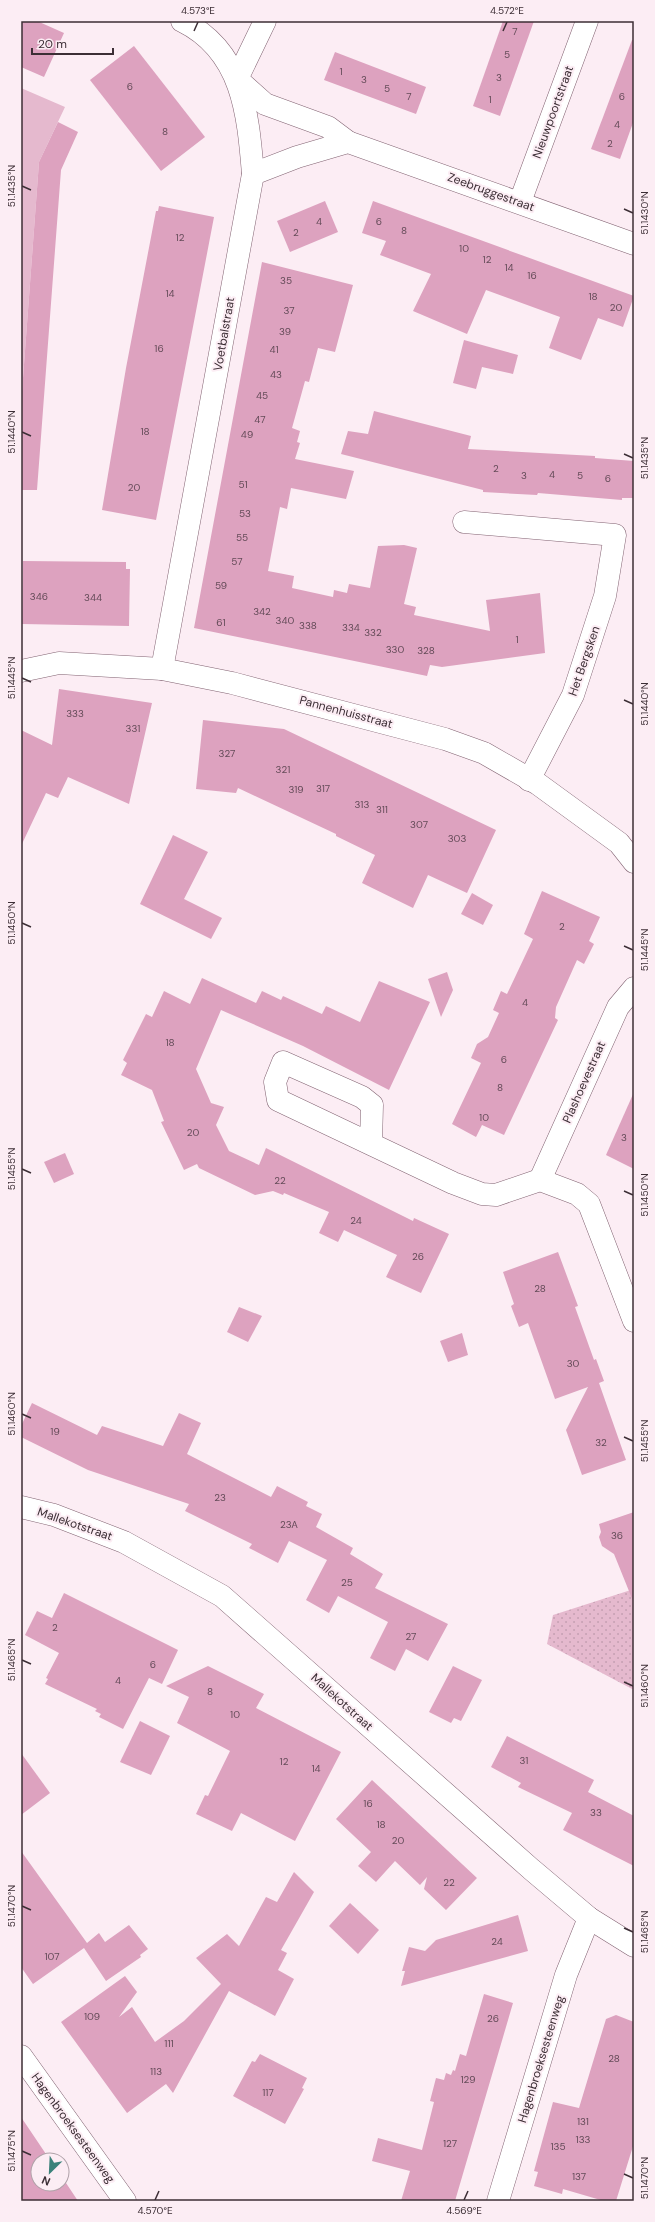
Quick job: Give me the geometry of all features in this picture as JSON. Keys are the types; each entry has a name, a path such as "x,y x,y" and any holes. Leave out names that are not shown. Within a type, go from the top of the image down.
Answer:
{"street":[{"name":"Voetbalstraat","path":"162,669 253,174 249,124 237,79 221,51 182,21"},
{"path":"237,79 265,21"},
{"name":"Nieuwpoortstraat","path":"520,202 587,21"},
{"name":"Zeebruggestraat","path":"237,79 265,104 328,127 348,142 520,202 634,244"},
{"path":"253,174 297,157 348,142"},
{"name":"Het Bergsken","path":"464,522 624,535 573,695 529,780"},
{"name":"Pannenhuisstraat","path":"21,671 59,663 162,669 232,683 446,739 484,753 529,780 620,843 634,862"},
{"name":"Plashoevestraat","path":"540,1180 618,1007 634,988"},
{"path":"371,1144 372,1105 362,1098 283,1062 275,1082 278,1100 453,1183 482,1194 496,1195 540,1180 577,1194 589,1204 634,1321"},
{"name":"Mallekotstraat","path":"21,1506 54,1515 124,1542 222,1596 473,1819 589,1918 634,1946"},
{"name":"Hagenbroeksesteenweg","path":"498,2201 566,1975 589,1918"},
{"name":"Hagenbroeksesteenweg","path":"21,2056 125,2201"}],"shaded area":[{"path":"21,88 65,107 39,162 21,405"},
{"path":"634,1589 634,1690 547,1644 553,1615"}],"building":[{"path":"21,21 37,21 64,33 44,77 21,67"},
{"path":"503,21 534,21 500,116 473,106"},
{"path":"632,40 634,40 634,120 620,159 591,149"},
{"path":"134,46 205,137 161,171 90,80"},
{"path":"335,52 426,87 416,114 324,80"},
{"path":"58,122 78,132 61,170 37,490 21,490 21,405 39,162"},
{"path":"325,201 338,232 290,252 277,221"},
{"path":"373,201 634,296 623,327 598,318 581,360 549,348 560,317 486,290 467,334 413,311 431,274 380,255 386,241 362,233"},
{"path":"159,206 214,217 156,520 102,510 126,368 156,211 158,211"},
{"path":"262,262 353,285 335,352 318,348 309,382 305,381 292,428 300,431 297,442 300,443 295,459 354,471 346,499 291,488 287,509 280,507 268,571 294,576 292,588 333,597 334,590 347,593 349,584 370,588 378,546 404,545 417,548 404,604 416,607 414,615 490,631 486,600 540,593 545,653 442,667 430,665 427,676 194,628"},
{"path":"464,340 518,355 513,374 482,367 476,389 453,383"},
{"path":"374,411 471,436 468,449 595,456 595,458 634,461 634,498 622,498 622,500 538,493 537,495 483,492 483,490 341,454 348,431 368,434"},
{"path":"23,561 126,562 126,569 130,569 129,626 22,624"},
{"path":"59,689 152,703 129,804 68,777 58,798 46,793 21,846 21,730 52,745"},
{"path":"203,720 284,729 496,830 467,893 428,875 413,908 362,883 375,855 336,836 336,834 238,788 236,793 196,789"},
{"path":"173,835 208,852 184,899 222,918 211,939 140,904"},
{"path":"542,891 600,917 589,941 594,944 584,964 577,960 556,1007 555,1018 558,1020 504,1135 482,1125 476,1137 452,1124 481,1063 471,1058 477,1044 488,1037 499,1013 493,1010 501,991 507,994 533,939 524,934"},
{"path":"472,893 493,905 483,925 461,914"},
{"path":"447,972 453,990 441,1017 428,979"},
{"path":"202,978 256,1003 262,991 281,1000 283,996 322,1014 326,1006 360,1022 379,981 430,1002 389,1090 303,1046 221,1010 196,1069 211,1103 224,1107 216,1125 229,1151 259,1165 266,1148 413,1221 414,1218 449,1234 421,1293 386,1277 397,1255 344,1230 338,1242 319,1233 329,1212 284,1193 283,1195 273,1191 255,1195 199,1168 197,1164 184,1170 161,1122 164,1121 152,1090 121,1075 127,1063 123,1060 146,1014 152,1017 164,991 190,1004"},
{"path":"634,1092 634,1169 606,1155"},
{"path":"65,1153 74,1174 54,1183 44,1162"},
{"path":"558,1252 578,1306 575,1307 594,1360 596,1359 604,1381 599,1383 626,1460 582,1475 566,1430 588,1387 555,1399 528,1323 519,1327 511,1306 514,1304 503,1272"},
{"path":"239,1307 262,1316 248,1342 227,1332"},
{"path":"462,1333 468,1355 448,1362 440,1341"},
{"path":"32,1403 97,1435 102,1426 163,1446 179,1413 201,1423 187,1454 271,1497 277,1486 308,1502 306,1506 322,1514 316,1527 353,1548 350,1554 383,1574 375,1588 448,1624 428,1661 406,1649 395,1671 370,1658 388,1622 338,1596 329,1613 306,1600 327,1560 289,1541 278,1563 249,1548 252,1544 185,1511 189,1504 88,1470 21,1437 21,1426"},
{"path":"634,1512 633,1601 614,1554 602,1546 599,1537 601,1532 599,1524"},
{"path":"64,1593 178,1650 162,1684 149,1678 123,1729 99,1717 101,1714 95,1711 97,1709 45,1684 48,1679 46,1678 59,1653 25,1635 37,1611 52,1618"},
{"path":"208,1666 264,1694 256,1708 341,1752 295,1841 241,1813 232,1831 196,1814 205,1795 208,1796 230,1751 177,1723 189,1697 166,1686"},
{"path":"453,1666 482,1680 461,1721 454,1718 451,1723 429,1712"},
{"path":"140,1721 170,1736 151,1775 120,1762"},
{"path":"507,1736 594,1780 588,1792 634,1816 634,1866 563,1830 572,1813 518,1787 521,1783 491,1767"},
{"path":"21,1753 50,1793 21,1815"},
{"path":"372,1780 477,1878 446,1910 424,1889 427,1877 420,1885 395,1861 376,1882 358,1866 371,1852 336,1819"},
{"path":"21,1851 87,1943 99,1933 105,1942 129,1925 148,1949 140,1955 141,1957 106,1981 84,1948 33,1984 21,1967"},
{"path":"294,1872 314,1892 281,1950 287,1953 278,1970 294,1979 275,2016 229,1991 173,2093 166,2084 127,2113 61,2022 125,1976 137,1992 119,2017 132,2007 155,2042 184,2021 221,1984 196,1958 227,1934 239,1946 266,1897 277,1902"},
{"path":"350,1903 379,1930 358,1954 329,1926"},
{"path":"518,1915 528,1951 401,1986 405,1971 402,1971 409,1947 425,1951 436,1940"},
{"path":"484,1994 513,2003 455,2201 401,2201 410,2171 372,2161 378,2138 422,2150 434,2102 430,2101 436,2078 444,2080 446,2073 451,2075 453,2070 455,2071 460,2054 466,2056"},
{"path":"616,2015 634,2022 634,2143 616,2201 604,2201 563,2189 562,2194 534,2186 538,2172 534,2171 553,2102 579,2108 606,2019"},
{"path":"260,2054 307,2078 302,2088 304,2089 285,2124 233,2096 252,2061 255,2062"},
{"path":"21,2117 45,2152 30,2152 30,2192 70,2192 70,2189 78,2201 21,2201"}]}
